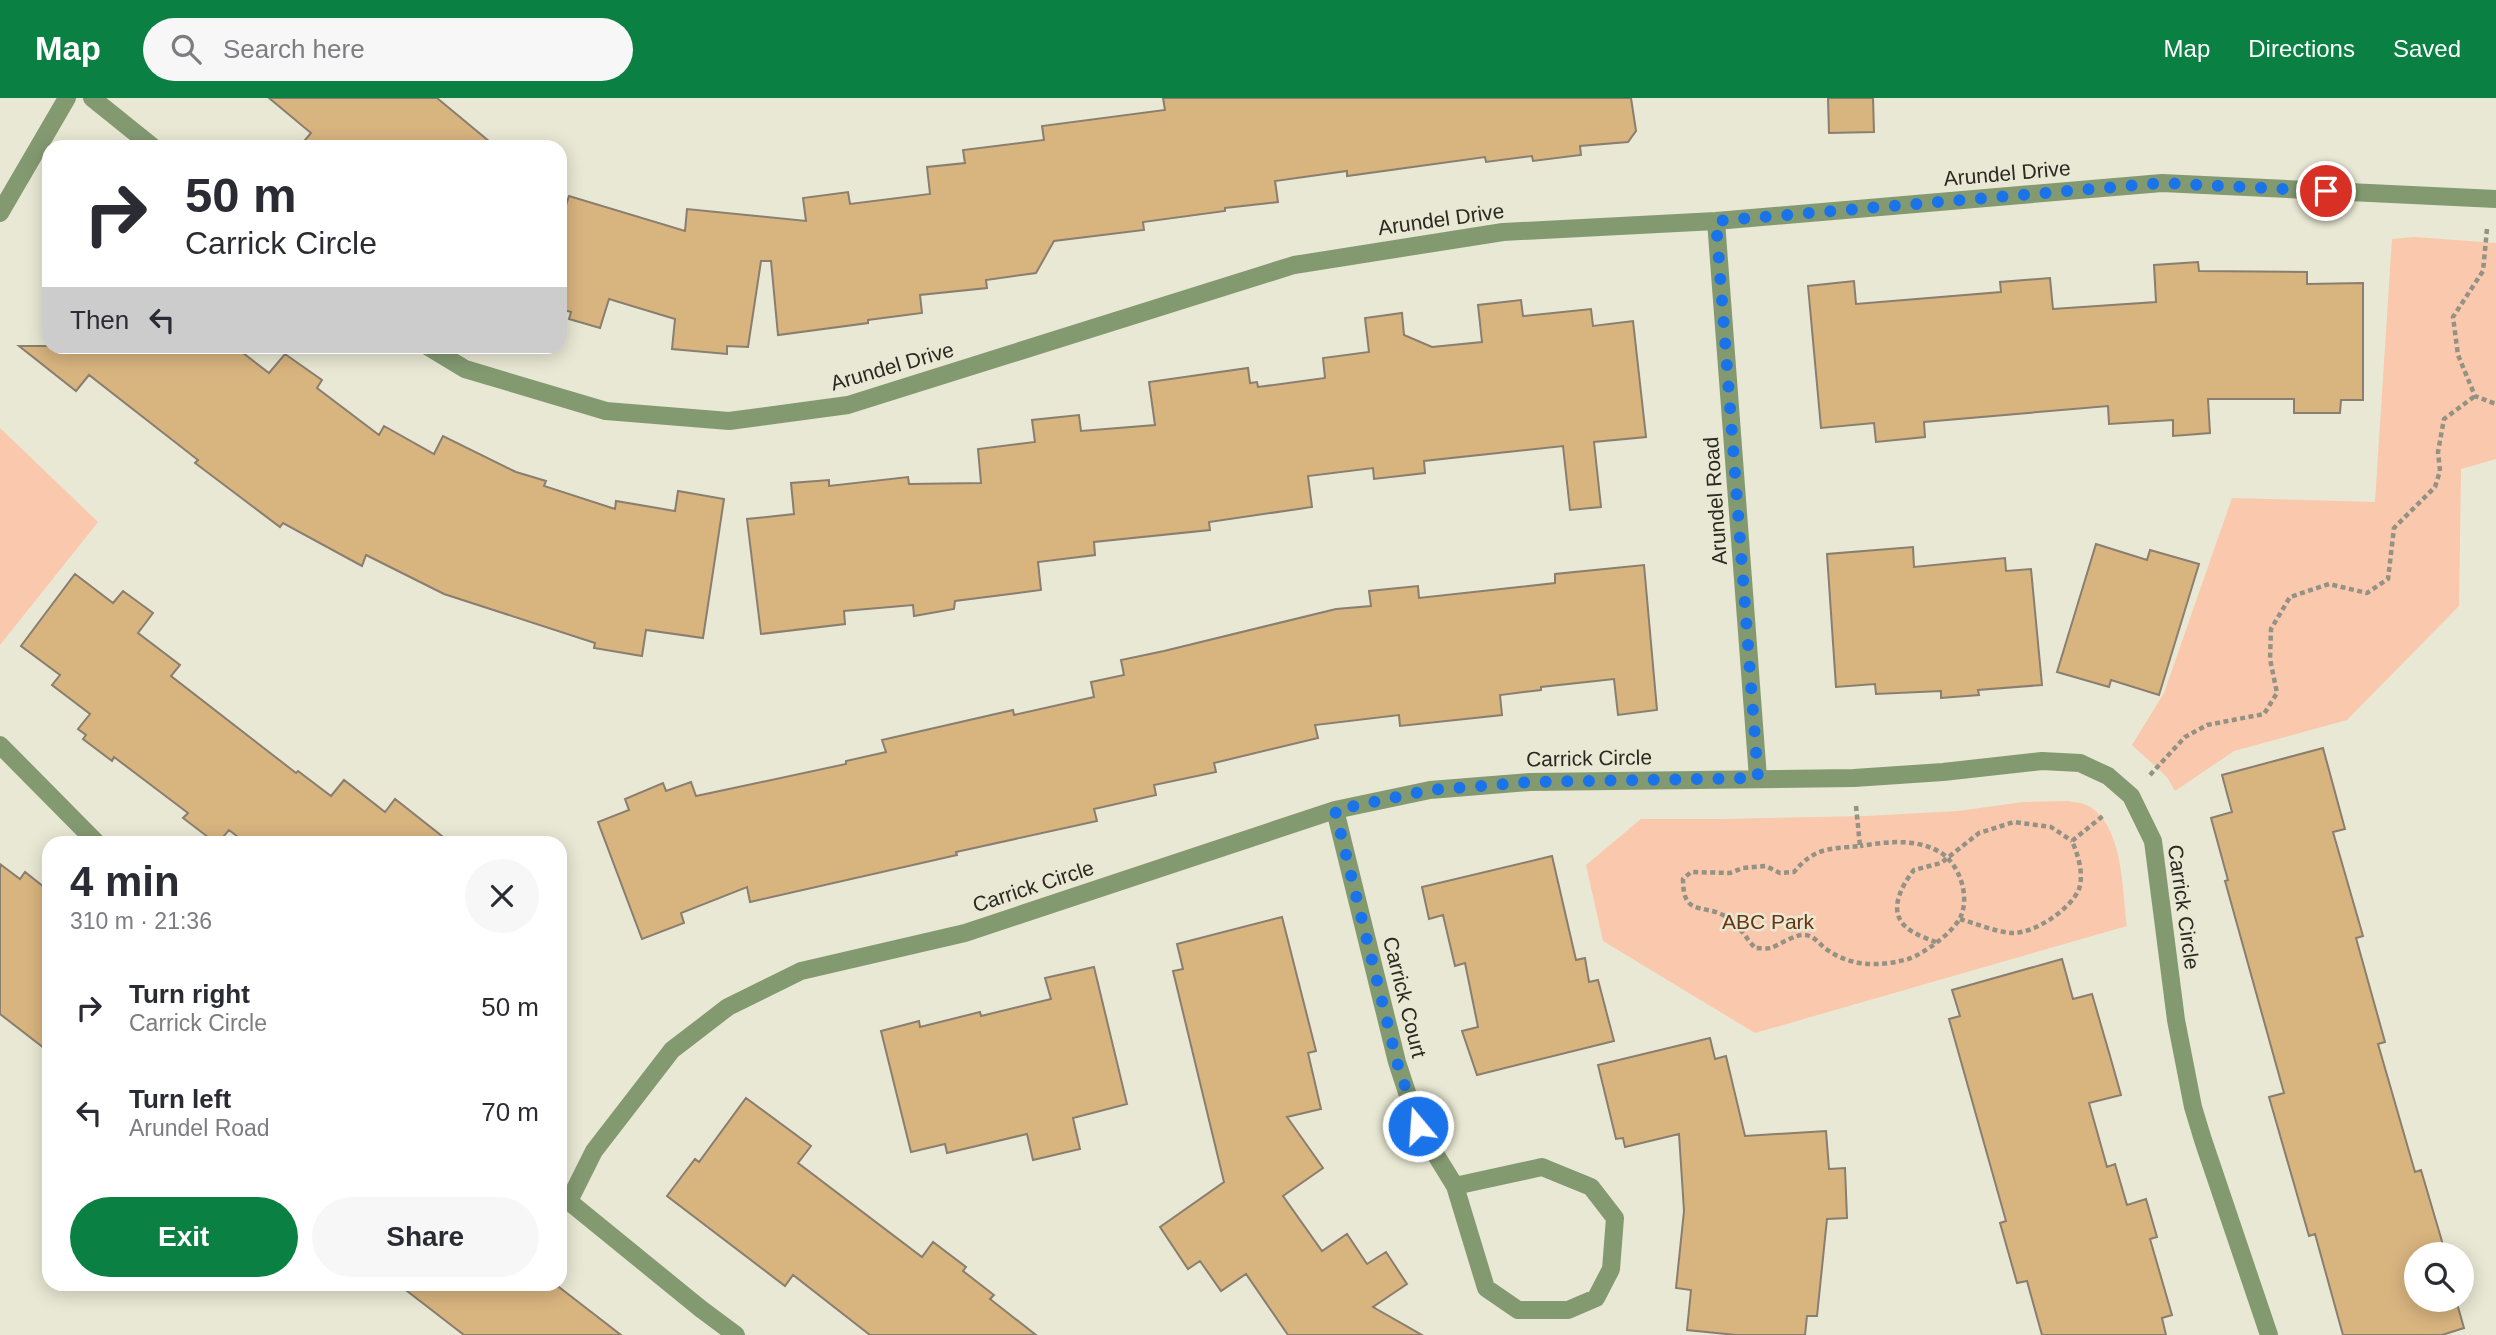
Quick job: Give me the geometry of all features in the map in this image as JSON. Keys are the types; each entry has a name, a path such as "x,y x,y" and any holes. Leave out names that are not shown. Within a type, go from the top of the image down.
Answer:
{"street":[{"path":"43,140 67,98"},
{"path":"92,98 144,140"},
{"path":"0,214 42,141"},
{"name":"Arundel Drive","path":"440,354 465,369 606,411 729,421 848,405 1294,265 1503,232 1716,221 2162,183 2493,199"},
{"name":"Arundel Road","path":"1716,221 1758,778"},
{"path":"0,745 90,836"},
{"name":"Carrick Circle","path":"567,1193 594,1151 672,1050 728,1007 801,971 965,933 1335,810 1430,790 1530,782 1854,778 2042,761 2080,763 2108,776 2131,796 2153,841 2176,1020 2193,1107 2269,1335"},
{"name":"Carrick Court","path":"1335,810 1397,1062 1418,1126 1455,1186 1486,1288 1518,1310 1568,1310 1595,1298 1611,1269 1615,1218 1591,1187 1542,1167 1455,1186"},
{"name":"Carrick Circle","path":"567,1200 736,1335"}],"path":[{"path":"2493,199 2483,271 2453,317 2458,355 2475,396 2496,404"},
{"path":"2073,841 2086,828 2131,796 2185,737 2207,725 2264,714 2277,693 2270,659 2271,629 2290,597 2329,584 2367,593 2388,579 2394,528 2435,487 2440,471 2438,452 2444,419 2475,396"},
{"path":"1854,778 1860,846"},
{"path":"1936,942 1904,926 1898,916 1899,894 1914,870 1947,859 1979,833 2014,822 2051,827 2073,841 2081,874 2078,889 2069,903 2051,919 2034,929 2013,933 1960,919"},
{"path":"1893,841 1913,842 1940,852 1947,859 1961,877 1965,904 1960,919 1923,953 1909,959 1876,965 1844,959 1825,948 1813,936 1801,934 1769,948 1755,948 1723,915 1697,910 1687,900 1683,890 1683,879 1691,872 1730,873 1766,866 1780,873 1794,872 1807,856 1827,849 1893,841"}],"green space":[{"path":"2415,237 2496,243 2496,459 2461,469 2459,606 2347,720 2234,751 2175,791 2167,777 2132,745 2164,693 2232,498 2375,502 2392,239"},
{"path":"0,428 98,522 0,645"},
{"name":"ABC Park","path":"2068,801 2089,806 2109,829 2119,860 2127,926 1755,1033 1603,941 1586,865 1641,819 1866,816 1958,811 2023,802"}],"building":[{"path":"269,98 437,98 488,140 305,140 311,133"},
{"path":"1163,98 1631,98 1636,131 1628,142 1580,146 1581,155 1533,161 1532,156 1486,162 1485,157 1347,176 1347,171 1275,181 1278,202 1143,222 1144,230 1054,241 1036,273 986,280 987,288 920,295 922,313 868,320 868,323 778,335 771,261 761,261 748,347 727,346 727,354 672,349 675,319 609,299 600,328 569,319 569,196 685,231 687,209 806,221 803,198 848,192 850,204 930,194 927,167 965,163 963,150 1044,140 1042,126 1165,110"},
{"path":"1828,98 1873,98 1874,132 1829,133"},
{"path":"2198,262 2199,271 2307,272 2307,284 2363,283 2363,400 2341,400 2340,413 2294,413 2294,399 2208,399 2210,433 2173,436 2173,420 2109,424 2108,406 1924,422 1925,437 1876,442 1874,423 1821,428 1808,286 1854,281 1856,304 2001,292 2000,282 2050,278 2053,309 2156,302 2154,265"},
{"path":"1521,300 1523,316 1591,309 1593,326 1633,321 1646,437 1594,442 1601,507 1570,510 1563,446 1424,461 1425,473 1374,479 1373,468 1308,476 1312,507 1209,522 1210,530 1094,542 1095,555 1038,562 1041,590 955,601 954,609 914,616 913,605 844,611 845,624 761,634 747,519 794,514 791,483 829,480 829,486 908,477 909,484 981,483 978,449 1035,442 1032,420 1079,415 1081,431 1155,425 1149,382 1248,368 1250,383 1257,382 1258,387 1325,378 1323,358 1369,352 1365,318 1402,313 1404,335 1432,347 1482,342 1478,305"},
{"path":"19,346 42,346 42,354 244,354 269,373 285,354 322,380 317,388 379,435 384,426 434,454 443,436 516,472 546,481 544,486 615,509 616,501 675,511 678,491 724,499 703,638 646,630 642,656 594,648 595,643 444,594 366,555 362,566 283,523 280,527 195,463 198,460 89,375 76,391"},
{"path":"2096,544 2147,560 2150,550 2199,564 2159,695 2111,680 2109,687 2057,672"},
{"path":"1913,547 1914,567 2005,558 2006,571 2031,569 2042,685 1978,690 1979,695 1941,698 1941,691 1876,694 1875,684 1836,687 1827,554"},
{"path":"1644,565 1657,710 1618,715 1614,679 1541,687 1541,690 1500,695 1502,715 1400,726 1399,715 1315,725 1318,738 1214,763 1216,772 1154,785 1156,795 1094,809 1097,821 750,902 747,887 681,913 684,923 642,939 598,822 629,810 625,799 663,783 666,791 691,782 696,796 846,764 846,761 886,752 882,740 1013,710 1014,715 1094,697 1091,682 1124,675 1121,660 1336,609 1371,606 1369,591 1418,586 1419,598 1555,583 1555,574"},
{"path":"75,574 113,603 123,591 153,613 138,633 180,665 171,676 296,773 298,771 331,796 344,780 385,812 395,799 442,836 237,836 229,830 224,836 207,836 183,818 188,813 114,757 112,761 83,739 86,735 78,729 90,714 52,685 60,675 21,646"},
{"path":"2323,748 2345,829 2333,832 2363,936 2356,938 2385,1042 2378,1044 2415,1172 2421,1170 2442,1242 2404,1242 2404,1312 2459,1312 2464,1328 2442,1335 2343,1335 2315,1234 2309,1236 2269,1097 2284,1093 2225,881 2228,880 2211,818 2232,812 2222,775"},
{"path":"1552,856 1576,960 1585,958 1589,982 1598,980 1614,1041 1477,1075 1462,1031 1478,1027 1465,963 1455,966 1443,915 1429,919 1422,887"},
{"path":"0,864 20,879 25,872 42,885 42,1047 0,1014"},
{"path":"1282,917 1316,1051 1308,1053 1321,1109 1287,1117 1323,1168 1283,1196 1322,1251 1347,1234 1367,1264 1386,1252 1407,1284 1373,1307 1422,1335 1288,1335 1246,1274 1221,1291 1200,1261 1188,1269 1160,1227 1224,1182 1173,971 1183,969 1177,944"},
{"path":"2062,959 2073,999 2092,994 2121,1095 2089,1103 2107,1167 2115,1164 2127,1205 2146,1199 2157,1237 2150,1239 2172,1315 2162,1318 2166,1335 2042,1335 2027,1281 2017,1283 2000,1223 2006,1221 1949,1019 1960,1016 1952,990"},
{"path":"1094,967 1127,1104 1073,1118 1080,1149 1033,1160 1027,1134 947,1153 945,1144 911,1152 881,1031 919,1021 920,1027 980,1012 981,1016 1051,999 1045,978"},
{"path":"1710,1038 1715,1059 1726,1056 1745,1136 1826,1131 1829,1169 1845,1168 1847,1218 1827,1219 1817,1316 1807,1316 1805,1335 1736,1335 1687,1330 1691,1290 1676,1288 1684,1211 1679,1134 1625,1147 1623,1138 1616,1139 1598,1065"},
{"path":"746,1098 811,1146 798,1163 922,1257 933,1242 966,1267 963,1271 994,1295 990,1299 1036,1335 870,1335 793,1275 785,1286 667,1196 695,1159 699,1162"},
{"path":"407,1291 564,1291 621,1335 464,1335"}],"route":[{"path":"1418,1126 1397,1062 1335,810 1430,790 1530,782 1758,778 1716,221 2162,183 2326,191"}]}
